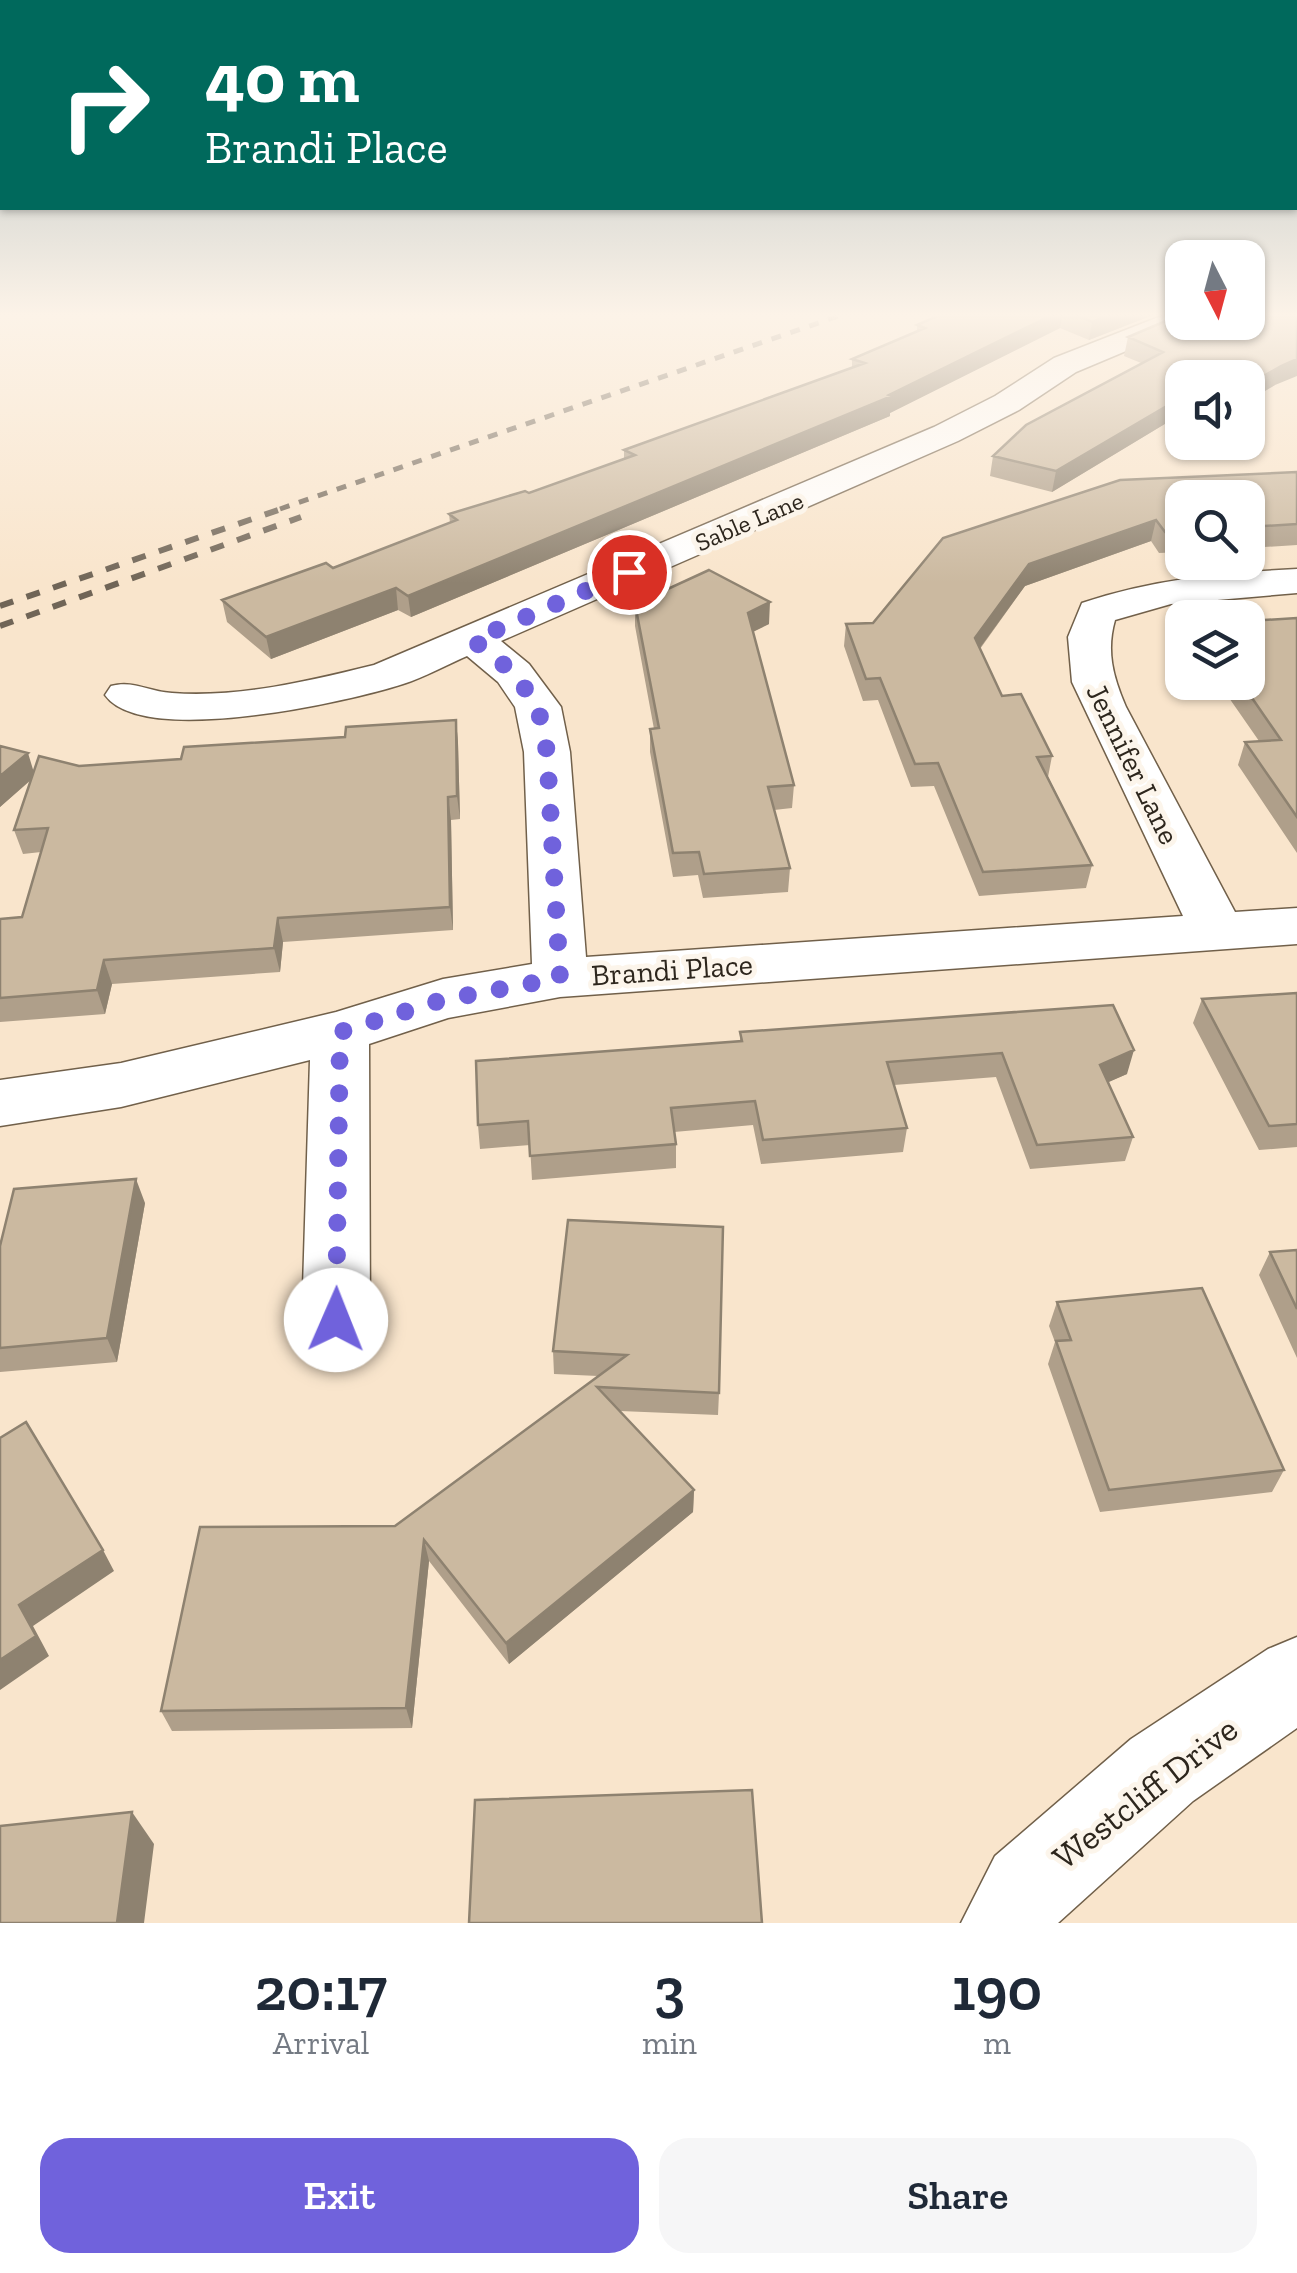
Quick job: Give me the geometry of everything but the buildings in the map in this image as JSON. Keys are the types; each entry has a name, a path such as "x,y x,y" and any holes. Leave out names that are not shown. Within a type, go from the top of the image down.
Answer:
{"street":[{"name":"Sable Lane","path":"127,695 168,707 304,696 389,674 929,442 1007,403"},
{"name":"Jennifer Lane","path":"1218,932 1103,707 1087,671 1086,638 1097,612 1130,599 1193,587 1297,581"},
{"path":"473,640 514,673 538,707 547,752 560,978"},
{"name":"Brandi Place","path":"0,1103 121,1085 340,1032 442,1000 560,978 1297,926"},
{"path":"336,1320 340,1032"},
{"name":"Westcliff Drive","path":"1007,1923 1027,1888 1162,1770 1297,1678"}],"railway":[{"path":"280,509 587,403"},
{"path":"0,606 287,507"},
{"path":"0,626 301,517"}],"route":[{"path":"336,1320 340,1032 442,1000 560,978 547,752 538,707 514,673 473,640 629,572"}]}
